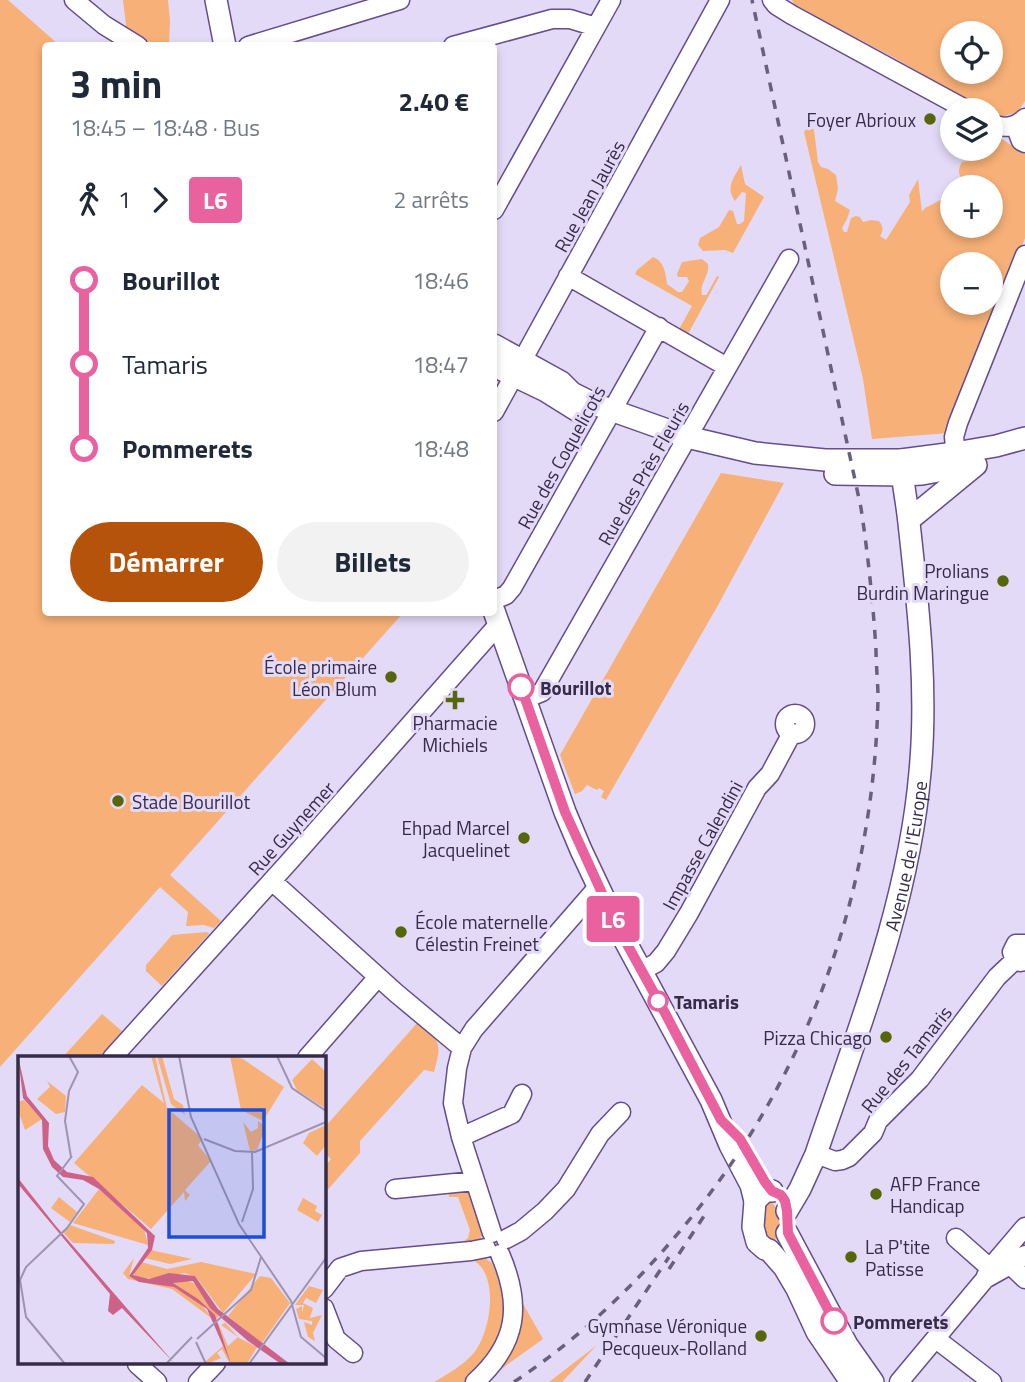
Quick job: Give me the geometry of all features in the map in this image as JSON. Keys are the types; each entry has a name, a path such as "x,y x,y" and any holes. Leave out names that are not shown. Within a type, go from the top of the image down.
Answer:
{"main road":[{"path":"216,0 224,42"},
{"path":"497,348 546,391 577,411 609,416 684,443 707,457 760,468 820,474 902,467 922,474 1025,438"},
{"path":"497,366 517,368"},
{"path":"909,520 964,461 1025,453"},
{"name":"Avenue de l'Europe","path":"769,1250 783,1244 787,1222 816,1154 894,917 908,859 920,771 923,701 922,663 902,467"},
{"path":"496,618 565,812 617,926 721,1120 740,1139 767,1194 785,1201 787,1222 847,1345 873,1382"},
{"path":"805,1177 767,1194 753,1218 755,1236 760,1246 769,1250 784,1267 817,1332 851,1381"}],"street":[{"path":"74,0 104,25 132,42"},
{"path":"261,42 400,0"},
{"path":"497,205 611,0"},
{"name":"Rue Jean Jaurès","path":"497,406 720,0"},
{"path":"772,0 793,15 945,98"},
{"path":"468,42 552,19 570,19 596,27"},
{"path":"1003,126 1020,121 1021,141 1025,143"},
{"path":"964,461 954,437 958,423 1017,299 1025,255"},
{"name":"Rue des Près Fleuris","path":"526,699 542,692 789,259"},
{"path":"568,276 727,367"},
{"name":"Rue des Coquelicots","path":"497,599 506,595 512,588 659,327"},
{"name":"Rue Guynemer","path":"115,1056 272,881 496,618"},
{"name":"Impasse Calendini","path":"642,971 656,963 666,951 757,788 769,774 792,733"},
{"path":"272,881 378,977 462,1048"},
{"path":"475,1382 495,1362 510,1333 513,1301 511,1284 461,1137 453,1103 457,1068 462,1048 481,1020 598,887"},
{"name":"Rue des Tamaris","path":"816,1154 835,1161 842,1160 873,1133 878,1121 920,1079 997,977 1020,960 1012,955 1013,949 1016,944 1025,943"},
{"path":"309,1056 378,977"},
{"path":"461,1137 512,1114 522,1094"},
{"path":"326,1286 340,1268 361,1261 471,1251 496,1244 521,1231 566,1189 600,1133 621,1112"},
{"path":"395,1189 475,1181"},
{"path":"899,1382 1001,1266 1025,1227"},
{"path":"956,1238 1025,1279"},
{"path":"326,1313 336,1339 353,1353"},
{"path":"936,1339 992,1382"},
{"path":"130,1382 137,1364"},
{"path":"138,1364 157,1382"},
{"path":"198,1382 215,1364"}],"shaded area":[{"name":"Stade Bourillot","path":"0,0 8,0 56,42 42,42 42,616 400,616 170,875 221,921 214,928 204,925 186,926 188,912 160,887 0,1067"},
{"path":"123,0 168,0 169,42 148,42 123,32 126,25"},
{"path":"792,0 1025,0 1025,101 1018,112 1003,116 1003,98 964,98 795,6"},
{"path":"811,127 814,130 818,162 821,167 836,175 838,189 835,201 850,210 842,228 844,232 847,232 851,218 856,216 863,222 879,221 882,228 880,236 886,240 910,202 909,195 918,179 922,212 940,200 940,238 1003,238 1003,175 960,175 960,166 962,162 967,161 1003,161 1003,140 1025,154 1025,238 1003,294 1003,252 940,252 940,315 995,315 949,433 872,439 863,379 804,132"},
{"path":"741,165 745,184 764,197 733,253 725,250 703,251 698,245 700,238 719,227 729,210 733,211 737,224 744,221 746,193 742,192 735,201 731,192 732,183"},
{"path":"653,257 662,265 667,284 678,292 682,292 689,281 687,277 678,277 682,262 702,259 708,264 702,295 707,294 717,276 719,277 687,336 678,331 692,306 635,274"},
{"path":"721,473 784,483 717,607 606,800 601,797 604,791 587,785 575,794 560,755"},
{"path":"209,934 162,986 146,971 146,965 172,935"},
{"path":"102,1014 122,1031 101,1056 64,1056"},
{"path":"418,1022 431,1034 439,1049 434,1072 424,1070 360,1141 360,1153 326,1192 326,1165 331,1159 326,1154 326,1126"},
{"path":"448,1190 470,1190 484,1230 478,1240 459,1245 468,1238 470,1230 458,1197 449,1197"},
{"path":"771,1202 779,1215 779,1226 775,1240 770,1241 766,1238 762,1217 766,1203"},
{"path":"483,1257 492,1263 502,1286 518,1295 543,1339 483,1382 434,1382 469,1358 480,1344 488,1317 489,1287 478,1264 468,1258"},
{"path":"597,1345 562,1382 549,1382"}],"railway":[{"path":"514,1382 576,1336 651,1264 715,1186 757,1124 792,1059 822,991 845,920 862,848 873,774 878,698 875,632 866,543 861,508 752,0"},
{"path":"669,1269 704,1216"},
{"path":"585,1382 669,1257"}],"bus line":[{"name":"L6","path":"521,687 565,812 617,926 721,1120 740,1139 772,1191 781,1195 785,1201 788,1233 834,1321"}],"place":[{"name":"Foyer Abrioux","path":"930,119"},
{"name":"Prolians Burdin Maringue","path":"1003,581"},
{"name":"École primaire Léon Blum","path":"391,677"},
{"name":"Bourillot","path":"521,687"},
{"name":"Pharmacie Michiels","path":"455,700"},
{"name":"Stade Bourillot","path":"118,801"},
{"name":"Ehpad Marcel Jacquelinet","path":"524,838"},
{"name":"École maternelle Célestin Freinet","path":"401,932"},
{"name":"Tamaris","path":"658,1001"},
{"name":"Pizza Chicago","path":"886,1037"},
{"name":"AFP France Handicap","path":"876,1194"},
{"name":"La P'tite Patisse","path":"851,1257"},
{"name":"Pommerets","path":"834,1321"},
{"name":"Gymnase Véronique Pecqueux-Rolland","path":"761,1336"}]}
